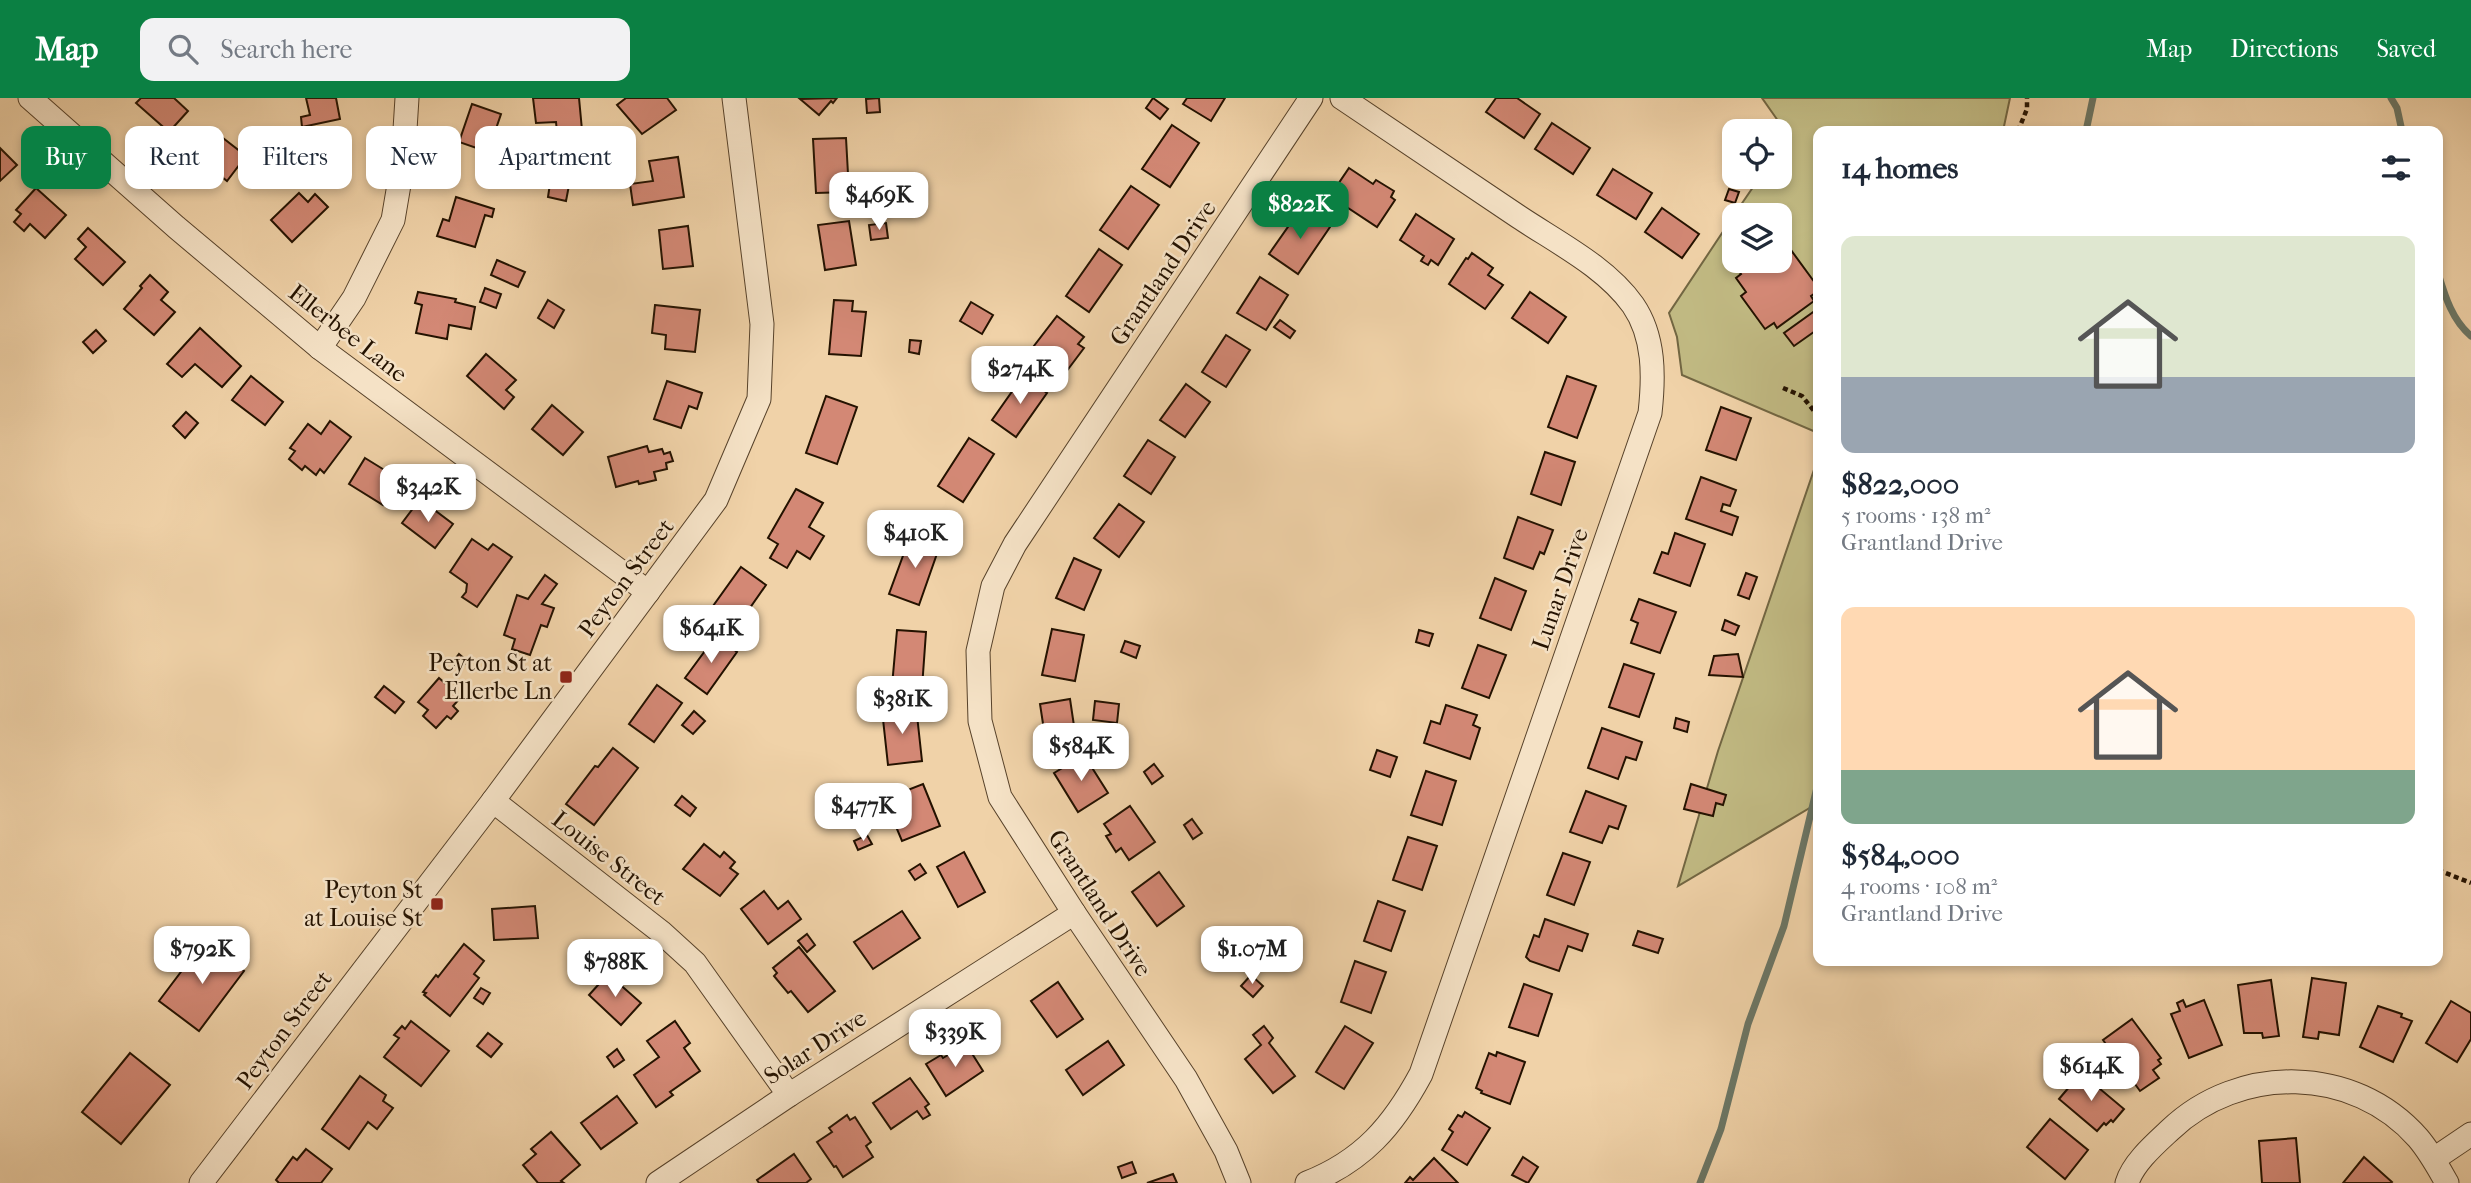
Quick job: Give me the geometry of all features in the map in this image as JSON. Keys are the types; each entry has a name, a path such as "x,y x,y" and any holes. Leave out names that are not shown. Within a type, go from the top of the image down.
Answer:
{"street":[{"name":"Ellerbee Lane","path":"30,98 176,227 320,348 648,592"},
{"path":"320,348 354,298 393,220 403,161 407,98"},
{"name":"Peyton Street","path":"201,1183 493,801 716,500 759,399 762,324 734,98"},
{"name":"Grantland Drive","path":"1239,1183 1226,1151 1186,1079 1074,913 1000,796 980,720 978,651 993,586 1015,544 1311,98"},
{"name":"Lunar Drive","path":"1307,1183 1331,1174 1373,1144 1403,1107 1421,1074 1650,413 1653,389 1653,362 1645,332 1634,307 1618,288 1568,249 1342,98"},
{"name":"Louise Street","path":"493,801 661,932 695,963 789,1095"},
{"name":"Solar Drive","path":"658,1183 789,1095 1074,913"},
{"path":"2127,1183 2129,1175 2152,1149 2189,1113 2235,1090 2270,1081 2342,1088 2361,1097 2400,1122 2417,1137 2434,1159 2447,1183"},
{"path":"2434,1159 2471,1134"}],"path":[{"path":"2020,126 2027,109 2027,98"},
{"path":"1783,388 1802,396 1813,410"},
{"path":"2443,872 2471,883"}],"shaded area":[{"path":"1762,98 2010,98 2004,126 1813,126 1813,431 1682,375 1677,337 1669,313 1722,233 1722,273 1792,273 1792,203 1742,203 1752,189 1792,189 1792,119 1777,119"},
{"path":"1813,473 1813,806 1678,886 1718,751"}],"building":[{"path":"141,98 174,98 188,111 174,126 162,126 136,103"},
{"path":"306,98 336,98 340,119 302,126 301,117 310,115"},
{"path":"533,98 579,98 582,126 556,126 556,122 536,123"},
{"path":"626,98 667,98 676,110 642,134 617,105"},
{"path":"837,98 819,115 800,99"},
{"path":"879,98 880,112 867,113 866,99"},
{"path":"1153,98 1168,109 1160,119 1146,108"},
{"path":"1187,98 1225,98 1211,121 1183,104"},
{"path":"1496,98 1517,98 1540,114 1524,138 1486,112"},
{"path":"472,104 501,114 497,126 475,126 475,148 461,143"},
{"path":"1552,123 1590,148 1573,174 1535,149"},
{"path":"1172,125 1199,143 1170,187 1142,169"},
{"path":"846,138 849,192 816,193 813,139"},
{"path":"224,139 238,150 238,167 227,181 224,179"},
{"path":"0,148 17,165 0,181"},
{"path":"678,157 684,197 633,205 631,189 636,189 636,183 653,181 649,161"},
{"path":"1349,168 1373,184 1376,180 1394,191 1391,197 1395,200 1377,227 1330,196"},
{"path":"1613,169 1652,193 1636,219 1597,195"},
{"path":"1131,186 1159,205 1128,249 1100,230"},
{"path":"37,189 66,215 45,238 30,224 24,231 14,222 21,214 16,210"},
{"path":"549,189 568,189 566,201 548,197"},
{"path":"1729,189 1739,192 1735,203 1725,200"},
{"path":"299,193 308,202 315,194 328,207 292,242 271,220"},
{"path":"456,197 494,209 492,217 485,215 475,247 437,236 443,219 449,221"},
{"path":"1302,207 1330,227 1298,274 1269,254"},
{"path":"1662,208 1699,234 1682,258 1645,232"},
{"path":"1416,214 1454,239 1438,265 1431,260 1428,265 1421,261 1424,256 1400,240"},
{"path":"849,221 856,265 825,270 818,225"},
{"path":"886,223 888,238 871,240 869,225"},
{"path":"688,226 693,266 663,269 659,230"},
{"path":"88,228 125,262 103,285 75,259 86,247 78,239"},
{"path":"1099,249 1122,265 1089,312 1066,296"},
{"path":"1792,251 1813,280 1813,302 1777,328 1774,323 1765,329 1741,296 1746,292 1736,278 1741,274 1792,273"},
{"path":"1472,253 1493,268 1488,275 1503,285 1485,309 1449,284"},
{"path":"497,260 525,272 518,287 491,275"},
{"path":"150,275 168,292 161,300 175,312 154,335 124,309"},
{"path":"1260,277 1288,295 1266,330 1237,313"},
{"path":"485,288 501,294 496,308 480,302"},
{"path":"418,292 456,299 455,302 475,307 471,329 449,325 447,339 416,333 422,305 415,303"},
{"path":"1530,292 1566,317 1548,343 1512,318"},
{"path":"548,300 564,310 554,328 538,318"},
{"path":"834,300 853,301 852,311 866,312 861,356 829,354"},
{"path":"971,302 993,315 982,334 960,321"},
{"path":"655,305 700,310 695,352 665,349 666,335 652,333"},
{"path":"1813,312 1813,333 1794,346 1784,333"},
{"path":"1057,316 1084,337 1078,344 1084,348 1066,372 1060,368 1054,375 1027,355"},
{"path":"1280,320 1295,331 1290,338 1274,327"},
{"path":"200,328 241,366 222,387 195,364 182,377 167,364"},
{"path":"96,330 106,341 93,353 83,342"},
{"path":"1226,335 1250,350 1226,387 1202,372"},
{"path":"910,340 921,341 919,354 909,352"},
{"path":"486,354 516,380 506,390 514,397 504,409 467,376"},
{"path":"251,376 283,402 265,425 232,400"},
{"path":"1023,376 1047,393 1016,437 992,420"},
{"path":"1567,376 1596,386 1577,438 1548,427"},
{"path":"667,381 702,393 697,409 689,406 681,428 654,419"},
{"path":"1186,384 1210,402 1185,437 1160,420"},
{"path":"826,396 857,407 837,464 806,453"},
{"path":"552,405 583,432 563,455 532,429"},
{"path":"1721,407 1751,418 1736,460 1706,450"},
{"path":"186,412 198,423 185,438 173,426"},
{"path":"330,421 351,437 324,473 320,469 316,475 305,466 302,470 289,459 295,451 290,448 308,424 321,434"},
{"path":"969,438 994,454 963,502 938,486"},
{"path":"1148,440 1175,457 1151,494 1124,476"},
{"path":"647,446 649,452 662,449 664,454 670,452 673,461 666,463 667,469 654,472 656,480 639,484 638,481 616,487 608,457"},
{"path":"1545,452 1575,462 1561,505 1531,494"},
{"path":"365,458 399,479 383,505 349,484"},
{"path":"1701,477 1736,490 1730,506 1723,504 1721,511 1738,517 1732,535 1686,519"},
{"path":"796,489 823,503 809,527 824,536 810,559 797,551 787,568 770,558 778,544 768,538"},
{"path":"420,499 453,524 435,548 402,523"},
{"path":"1119,504 1144,522 1119,557 1094,538"},
{"path":"1518,517 1553,530 1544,554 1540,552 1533,569 1504,558"},
{"path":"1675,533 1705,544 1690,586 1654,573 1662,552 1668,554"},
{"path":"911,534 940,545 919,605 889,594"},
{"path":"472,539 488,550 493,544 512,557 477,607 462,597 467,584 450,572"},
{"path":"1074,558 1101,570 1084,610 1056,598"},
{"path":"741,567 766,585 738,625 713,606"},
{"path":"1746,573 1757,577 1749,599 1738,595"},
{"path":"545,575 557,584 542,604 554,608 547,627 541,625 530,655 512,649 515,639 504,635 517,595 528,599"},
{"path":"1495,578 1526,591 1511,630 1480,618"},
{"path":"1639,599 1676,612 1660,653 1631,643 1638,623 1631,620"},
{"path":"1725,620 1739,626 1735,635 1722,630"},
{"path":"1052,629 1084,635 1075,681 1042,675"},
{"path":"897,630 926,632 922,688 892,686"},
{"path":"1419,630 1433,634 1429,646 1416,642"},
{"path":"716,636 737,652 707,694 685,678"},
{"path":"1125,641 1140,646 1136,658 1121,652"},
{"path":"1478,645 1506,655 1489,698 1462,688"},
{"path":"459,654 467,661 461,669 452,663"},
{"path":"1738,654 1743,677 1709,675 1714,656"},
{"path":"1624,664 1654,674 1639,717 1609,707"},
{"path":"439,678 461,697 453,706 458,711 451,719 447,716 436,728 423,716 428,710 418,702"},
{"path":"657,685 682,703 654,742 629,724"},
{"path":"384,686 404,702 395,713 375,697"},
{"path":"1070,699 1077,746 1047,750 1040,704"},
{"path":"1095,701 1119,704 1117,723 1093,720"},
{"path":"1446,705 1477,715 1473,725 1480,728 1470,759 1424,743 1431,721 1440,724"},
{"path":"916,706 922,761 888,765 882,710"},
{"path":"694,711 705,721 693,734 682,725"},
{"path":"1676,718 1689,722 1687,732 1674,728"},
{"path":"1602,728 1642,742 1636,760 1626,757 1618,779 1588,768"},
{"path":"613,748 638,768 594,825 566,804 595,766 598,767"},
{"path":"1377,750 1397,757 1390,777 1370,770"},
{"path":"1084,755 1108,793 1078,812 1054,773"},
{"path":"1154,764 1163,776 1152,784 1144,772"},
{"path":"1426,771 1456,781 1442,825 1411,815"},
{"path":"923,784 940,826 902,841 882,800"},
{"path":"1691,784 1726,795 1723,805 1716,803 1713,816 1684,809"},
{"path":"1586,791 1626,806 1618,829 1609,826 1602,843 1570,832"},
{"path":"682,796 696,808 690,816 675,805"},
{"path":"1130,806 1155,842 1129,860 1121,848 1116,852 1106,836 1111,834 1104,824"},
{"path":"1192,819 1202,833 1193,839 1184,825"},
{"path":"867,835 872,844 858,850 854,841"},
{"path":"1408,837 1437,846 1422,890 1393,880"},
{"path":"704,844 720,857 724,852 735,862 730,868 738,874 720,896 683,869"},
{"path":"964,852 985,892 958,907 937,867"},
{"path":"1563,853 1590,862 1574,905 1547,895"},
{"path":"920,864 926,873 915,880 909,871"},
{"path":"1159,872 1184,906 1157,926 1132,892"},
{"path":"764,891 778,909 788,901 801,919 768,944 741,909"},
{"path":"1378,901 1405,911 1391,951 1364,941"},
{"path":"535,906 538,938 494,940 492,909"},
{"path":"902,911 920,938 873,969 854,942"},
{"path":"1545,919 1588,934 1582,951 1568,946 1559,971 1530,961 1526,957 1534,935 1539,937"},
{"path":"1638,931 1663,939 1658,953 1633,945"},
{"path":"807,934 815,945 807,952 798,941"},
{"path":"205,940 244,971 199,1031 159,1001"},
{"path":"464,944 484,961 474,974 479,978 450,1016 423,992"},
{"path":"799,947 835,991 808,1012 774,976 777,973 773,968"},
{"path":"1355,961 1386,972 1371,1013 1341,1002"},
{"path":"608,974 641,1003 621,1025 589,995"},
{"path":"1251,975 1263,986 1253,997 1241,986"},
{"path":"2312,978 2346,983 2339,1035 2319,1032 2318,1039 2303,1037"},
{"path":"2271,980 2279,1036 2263,1038 2262,1033 2244,1033 2238,985"},
{"path":"1058,982 1083,1019 1057,1037 1031,1001"},
{"path":"1524,984 1552,994 1538,1036 1509,1027"},
{"path":"481,988 490,993 483,1004 474,998"},
{"path":"2183,1000 2186,1007 2204,1000 2222,1045 2189,1058 2171,1014 2180,1011 2177,1003"},
{"path":"2451,1001 2471,1013 2471,1039 2457,1062 2426,1043"},
{"path":"2378,1006 2402,1014 2401,1017 2412,1021 2393,1062 2360,1047"},
{"path":"2132,1019 2161,1058 2158,1060 2161,1064 2153,1070 2159,1078 2140,1091 2103,1040"},
{"path":"411,1021 449,1051 421,1086 384,1057 399,1038 394,1035 402,1026 405,1029"},
{"path":"675,1021 690,1043 684,1048 700,1071 670,1092 673,1095 656,1107 634,1075 659,1057 647,1041"},
{"path":"1264,1026 1273,1038 1269,1043 1295,1076 1273,1093 1245,1059 1261,1045 1253,1035"},
{"path":"1345,1026 1373,1043 1344,1089 1316,1072"},
{"path":"488,1033 502,1044 491,1057 477,1046"},
{"path":"1108,1041 1124,1065 1083,1095 1066,1070"},
{"path":"966,1044 983,1071 946,1096 926,1064 941,1055 943,1058"},
{"path":"617,1049 624,1060 614,1067 607,1057"},
{"path":"1497,1052 1525,1062 1510,1104 1481,1093 1482,1091 1476,1088 1489,1053 1496,1056"},
{"path":"130,1053 170,1085 121,1144 82,1112"},
{"path":"2081,1073 2124,1109 2113,1122 2111,1120 2106,1125 2104,1123 2097,1131 2059,1099"},
{"path":"360,1076 386,1095 383,1101 393,1108 377,1129 368,1122 349,1149 322,1129"},
{"path":"910,1078 929,1104 925,1107 930,1115 923,1119 917,1111 891,1129 873,1103"},
{"path":"617,1096 637,1123 601,1149 581,1123"},
{"path":"1465,1112 1490,1128 1467,1165 1442,1150 1453,1132 1449,1129 1458,1115 1462,1117"},
{"path":"847,1115 850,1120 855,1117 871,1142 866,1146 873,1157 843,1177 817,1142 832,1132 829,1128"},
{"path":"2050,1119 2088,1150 2065,1179 2027,1147"},
{"path":"551,1132 580,1165 561,1181 564,1183 538,1183 523,1165 536,1154 531,1149"},
{"path":"2296,1138 2300,1183 2262,1183 2259,1141"},
{"path":"306,1149 332,1169 321,1183 279,1183 276,1180 293,1157 297,1160"},
{"path":"794,1154 811,1179 806,1183 759,1183 757,1180"},
{"path":"1523,1157 1538,1167 1528,1183 1512,1175"},
{"path":"2364,1157 2392,1182 2343,1183"},
{"path":"1434,1158 1458,1183 1405,1183 1410,1177 1413,1180"},
{"path":"1132,1162 1136,1173 1122,1178 1118,1167"},
{"path":"1173,1174 1177,1183 1147,1183"}],"waterway":[{"path":"2087,126 2093,98"},
{"path":"2391,98 2397,108 2401,126"},
{"path":"2443,287 2454,315 2471,336"},
{"path":"1700,1183 1721,1129 1748,1024 1784,926 1813,804"}],"place":[{"name":"Peyton St at Ellerbe Ln","path":"566,677"},
{"name":"Peyton St at Louise St","path":"437,904"}]}
